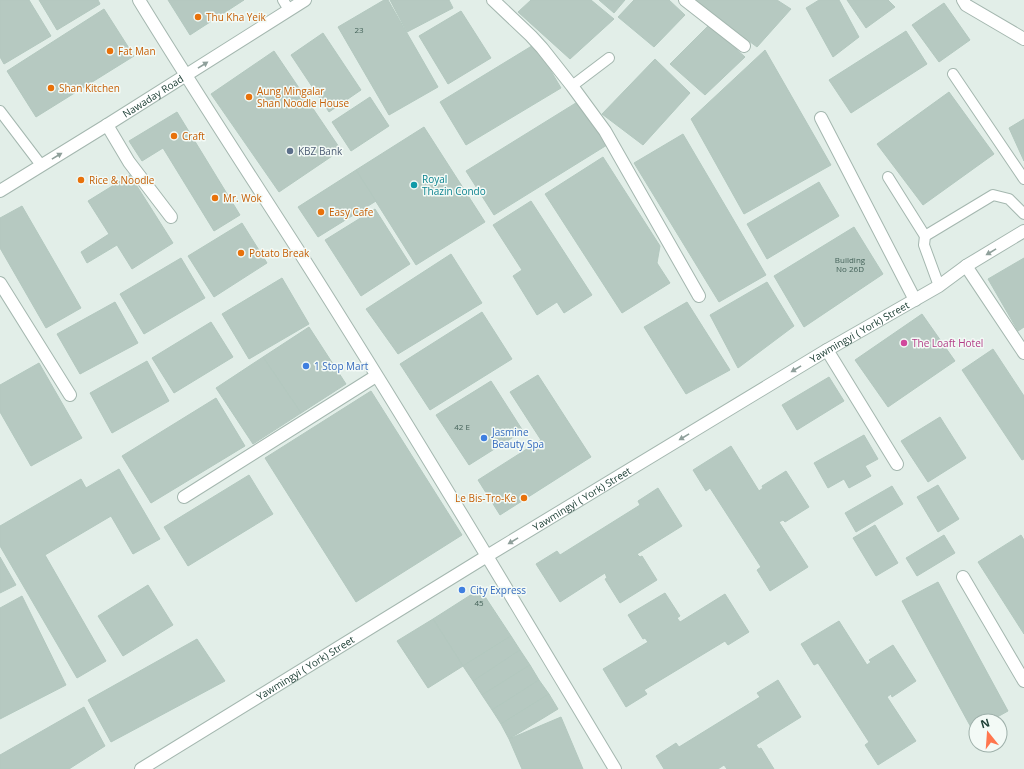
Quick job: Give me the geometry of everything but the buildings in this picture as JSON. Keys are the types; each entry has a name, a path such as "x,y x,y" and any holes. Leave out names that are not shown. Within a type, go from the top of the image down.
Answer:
{"street":[{"path":"138,0 300,253 487,556 615,769"},
{"name":"Nawaday Road","path":"0,191 186,76 286,5 305,0"},
{"path":"493,0 531,36 572,86 605,131 699,296"},
{"path":"685,0 744,46"},
{"path":"963,0 966,5 1024,39"},
{"path":"821,118 915,300"},
{"path":"107,125 129,162 171,217"},
{"name":"Yawmingyi ( York) Street","path":"141,769 487,556 827,350 939,286 966,266 1024,232"},
{"path":"966,266 1024,353"},
{"path":"0,283 70,395"},
{"path":"827,350 897,464"},
{"path":"184,497 376,376"},
{"path":"963,577 1024,680"}],"lane":[{"path":"572,86 609,58"},
{"path":"953,74 1024,179"},
{"path":"0,111 41,166"},
{"path":"888,176 925,236 924,245 939,286"},
{"path":"925,236 993,195 1008,199 1024,214"}],"place":[{"name":"Thu Kha Yeik","path":"198,17"},
{"name":"Fat Man","path":"110,51"},
{"name":"Shan Kitchen","path":"51,88"},
{"name":"Aung Mingalar Shan Noodle House","path":"249,97"},
{"name":"Craft","path":"174,136"},
{"name":"KBZ Bank","path":"290,151"},
{"name":"Rice & Noodle","path":"81,180"},
{"name":"Royal Thazin Condo","path":"414,185"},
{"name":"Mr. Wok","path":"215,198"},
{"name":"Easy Cafe","path":"321,212"},
{"name":"Potato Break","path":"241,253"},
{"name":"The Loaft Hotel","path":"904,343"},
{"name":"1 Stop Mart","path":"306,366"},
{"name":"Jasmine Beauty Spa","path":"484,438"},
{"name":"Le Bis-Tro-Ke","path":"524,498"},
{"name":"City Express","path":"462,590"}]}
